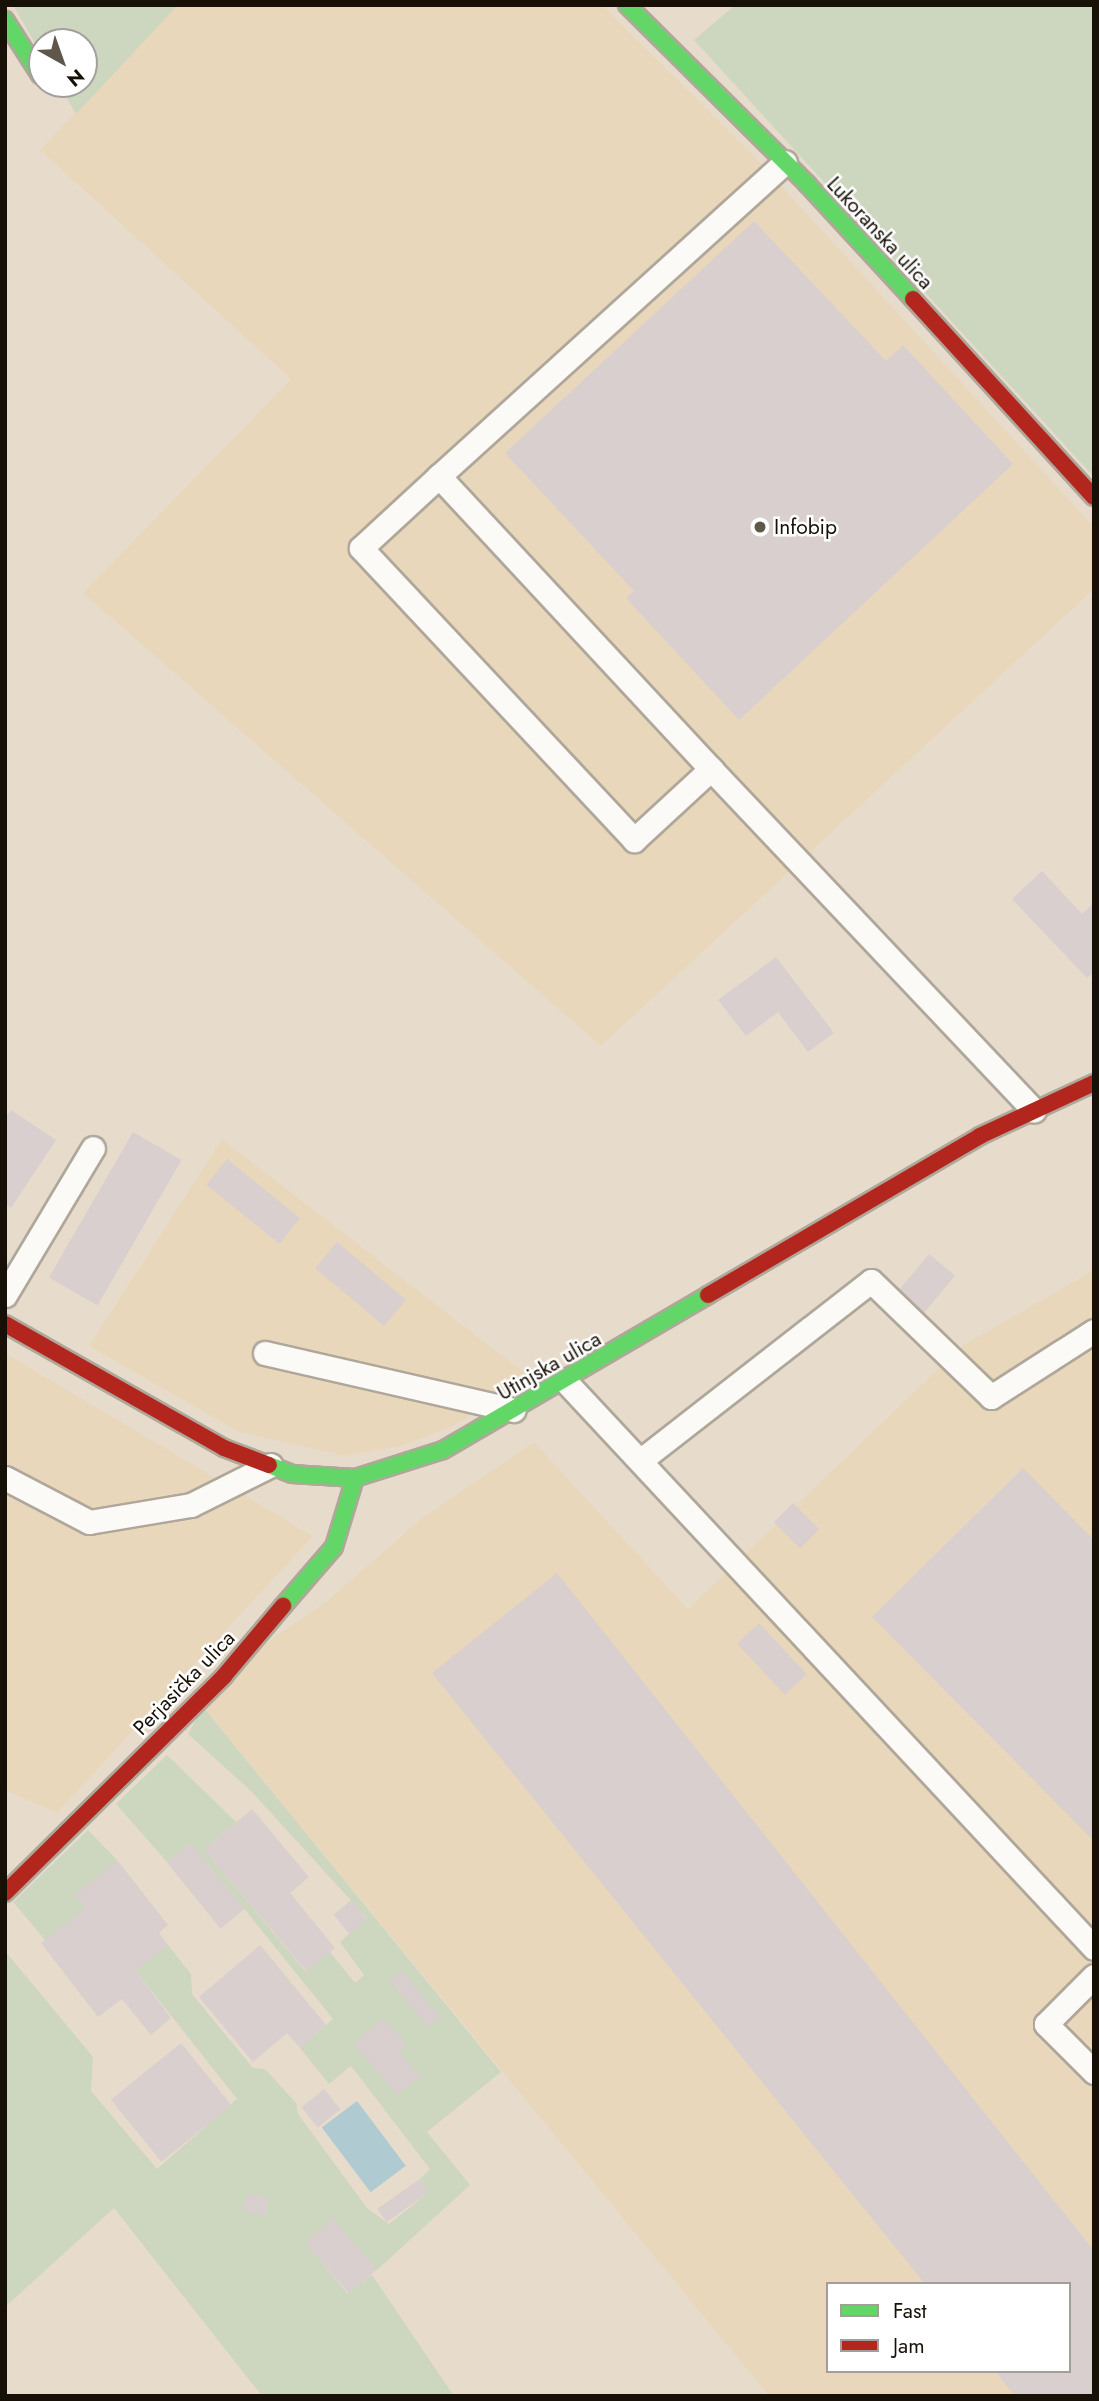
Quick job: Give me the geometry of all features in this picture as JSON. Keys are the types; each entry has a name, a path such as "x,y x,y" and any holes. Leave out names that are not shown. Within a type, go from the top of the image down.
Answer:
{"street":[{"name":"Lukoranska ulica","path":"627,5 785,162 1094,497"},
{"path":"5,20 28,56"},
{"name":"Utinjska ulica","path":"5,1324 224,1448 292,1474 355,1478 443,1450 566,1382 853,1208 1034,1111 1094,1083"},
{"name":"Perjasička ulica","path":"5,1892 224,1676 326,1557 334,1547 355,1478"}],"lane":[{"path":"711,769 634,840 362,548 785,162"},
{"path":"439,476 1034,1111"},
{"path":"5,1295 93,1148"},
{"path":"641,1460 871,1281 990,1397 1094,1331"},
{"path":"265,1353 514,1410"},
{"path":"566,1382 1094,1948"},
{"path":"5,1478 89,1522 191,1505 271,1465"},
{"path":"1094,1976 1046,2024 1094,2072"}],"shaded area":[{"path":"178,5 602,5 753,155 1094,527 1094,589 601,1046 83,593 291,379 40,150 89,98 98,98 98,89"},
{"path":"222,1139 535,1381 452,1426 401,1446 345,1456 239,1432 89,1346"},
{"path":"1094,1270 1094,2396 769,2396 203,1707 270,1640 327,1601 421,1519 534,1442 688,1609 962,1346"},
{"path":"5,1353 313,1536 57,1813 5,1790"}],"green space":[{"path":"13,5 178,5 98,90 98,28 28,28 28,31"},
{"path":"735,5 1094,5 1094,477 694,40"},
{"path":"67,98 91,98 76,114"},
{"path":"203,1707 501,2072 427,2132 470,2185 377,2270 333,2219 305,2243 348,2294 372,2275 454,2396 262,2396 114,2208 5,2307 5,1951 93,2057 91,2091 157,2169 237,2099 135,1970 168,1945 191,1974 192,1994 253,2068 265,2069 296,2103 298,2114 367,2208 389,2224 429,2192 420,2179 430,2169 351,2066 329,2084 300,2048 333,2019 191,1843 167,1862 116,1804 167,1755 236,1822 204,1849 305,1971 330,1952 355,1983 364,1975 340,1942 367,1918 251,1791 188,1734"},
{"path":"88,1830 118,1861 76,1896 86,1908 45,1940 13,1902"}],"water":[{"path":"357,2101 406,2166 371,2192 322,2127"}],"building":[{"name":"Infobip","path":"754,221 886,361 903,345 1013,464 739,720 626,598 634,591 505,453"},
{"path":"1042,871 1082,914 1094,903 1094,972 1087,978 1012,899"},
{"path":"776,957 834,1033 808,1052 778,1012 746,1036 718,1000"},
{"path":"11,1110 56,1140 11,1208 5,1204 5,1118"},
{"path":"133,1132 181,1160 97,1305 49,1277"},
{"path":"227,1159 300,1218 279,1244 206,1185"},
{"path":"337,1242 406,1300 384,1326 315,1268"},
{"path":"929,1254 955,1276 924,1313 898,1292"},
{"path":"1023,1468 1094,1540 1094,1841 872,1617"},
{"path":"793,1503 819,1529 800,1548 774,1522"},
{"path":"557,1573 1094,2251 1094,2396 1015,2396 997,2373 1071,2373 1071,2282 923,2282 432,1673"},
{"path":"759,1623 807,1674 785,1695 737,1643"},
{"path":"252,1809 309,1877 290,1893 335,1948 306,1971 204,1849"},
{"path":"191,1843 244,1909 220,1929 167,1863"},
{"path":"118,1861 168,1925 159,1933 168,1945 135,1970 171,2018 151,2035 122,1999 98,2017 41,1943 86,1908 75,1895"},
{"path":"351,1900 367,1919 349,1934 333,1915"},
{"path":"260,1945 326,2025 300,2048 287,2033 253,2062 199,1997"},
{"path":"402,1971 441,2017 428,2027 390,1981"},
{"path":"383,2018 407,2045 399,2052 420,2076 397,2095 354,2044"},
{"path":"181,2043 231,2105 161,2162 111,2100"},
{"path":"324,2089 340,2109 318,2127 301,2107"},
{"path":"420,2179 429,2192 387,2222 377,2209"},
{"path":"247,2193 269,2198 265,2216 243,2211"},
{"path":"333,2219 377,2270 349,2294 305,2243"}],"traffic: fast":[{"path":"627,5 807,184 913,299"},
{"path":"5,20 28,56"},
{"path":"269,1465 292,1474 355,1478 443,1450 708,1295"},
{"path":"283,1606 334,1547 355,1478"}],"traffic: jam":[{"path":"913,299 1094,497"},
{"path":"708,1295 980,1136 1094,1083"},
{"path":"5,1324 224,1448 269,1465"},
{"path":"5,1893 224,1676 283,1606"}],"place":[{"name":"Infobip","path":"760,527"}]}
